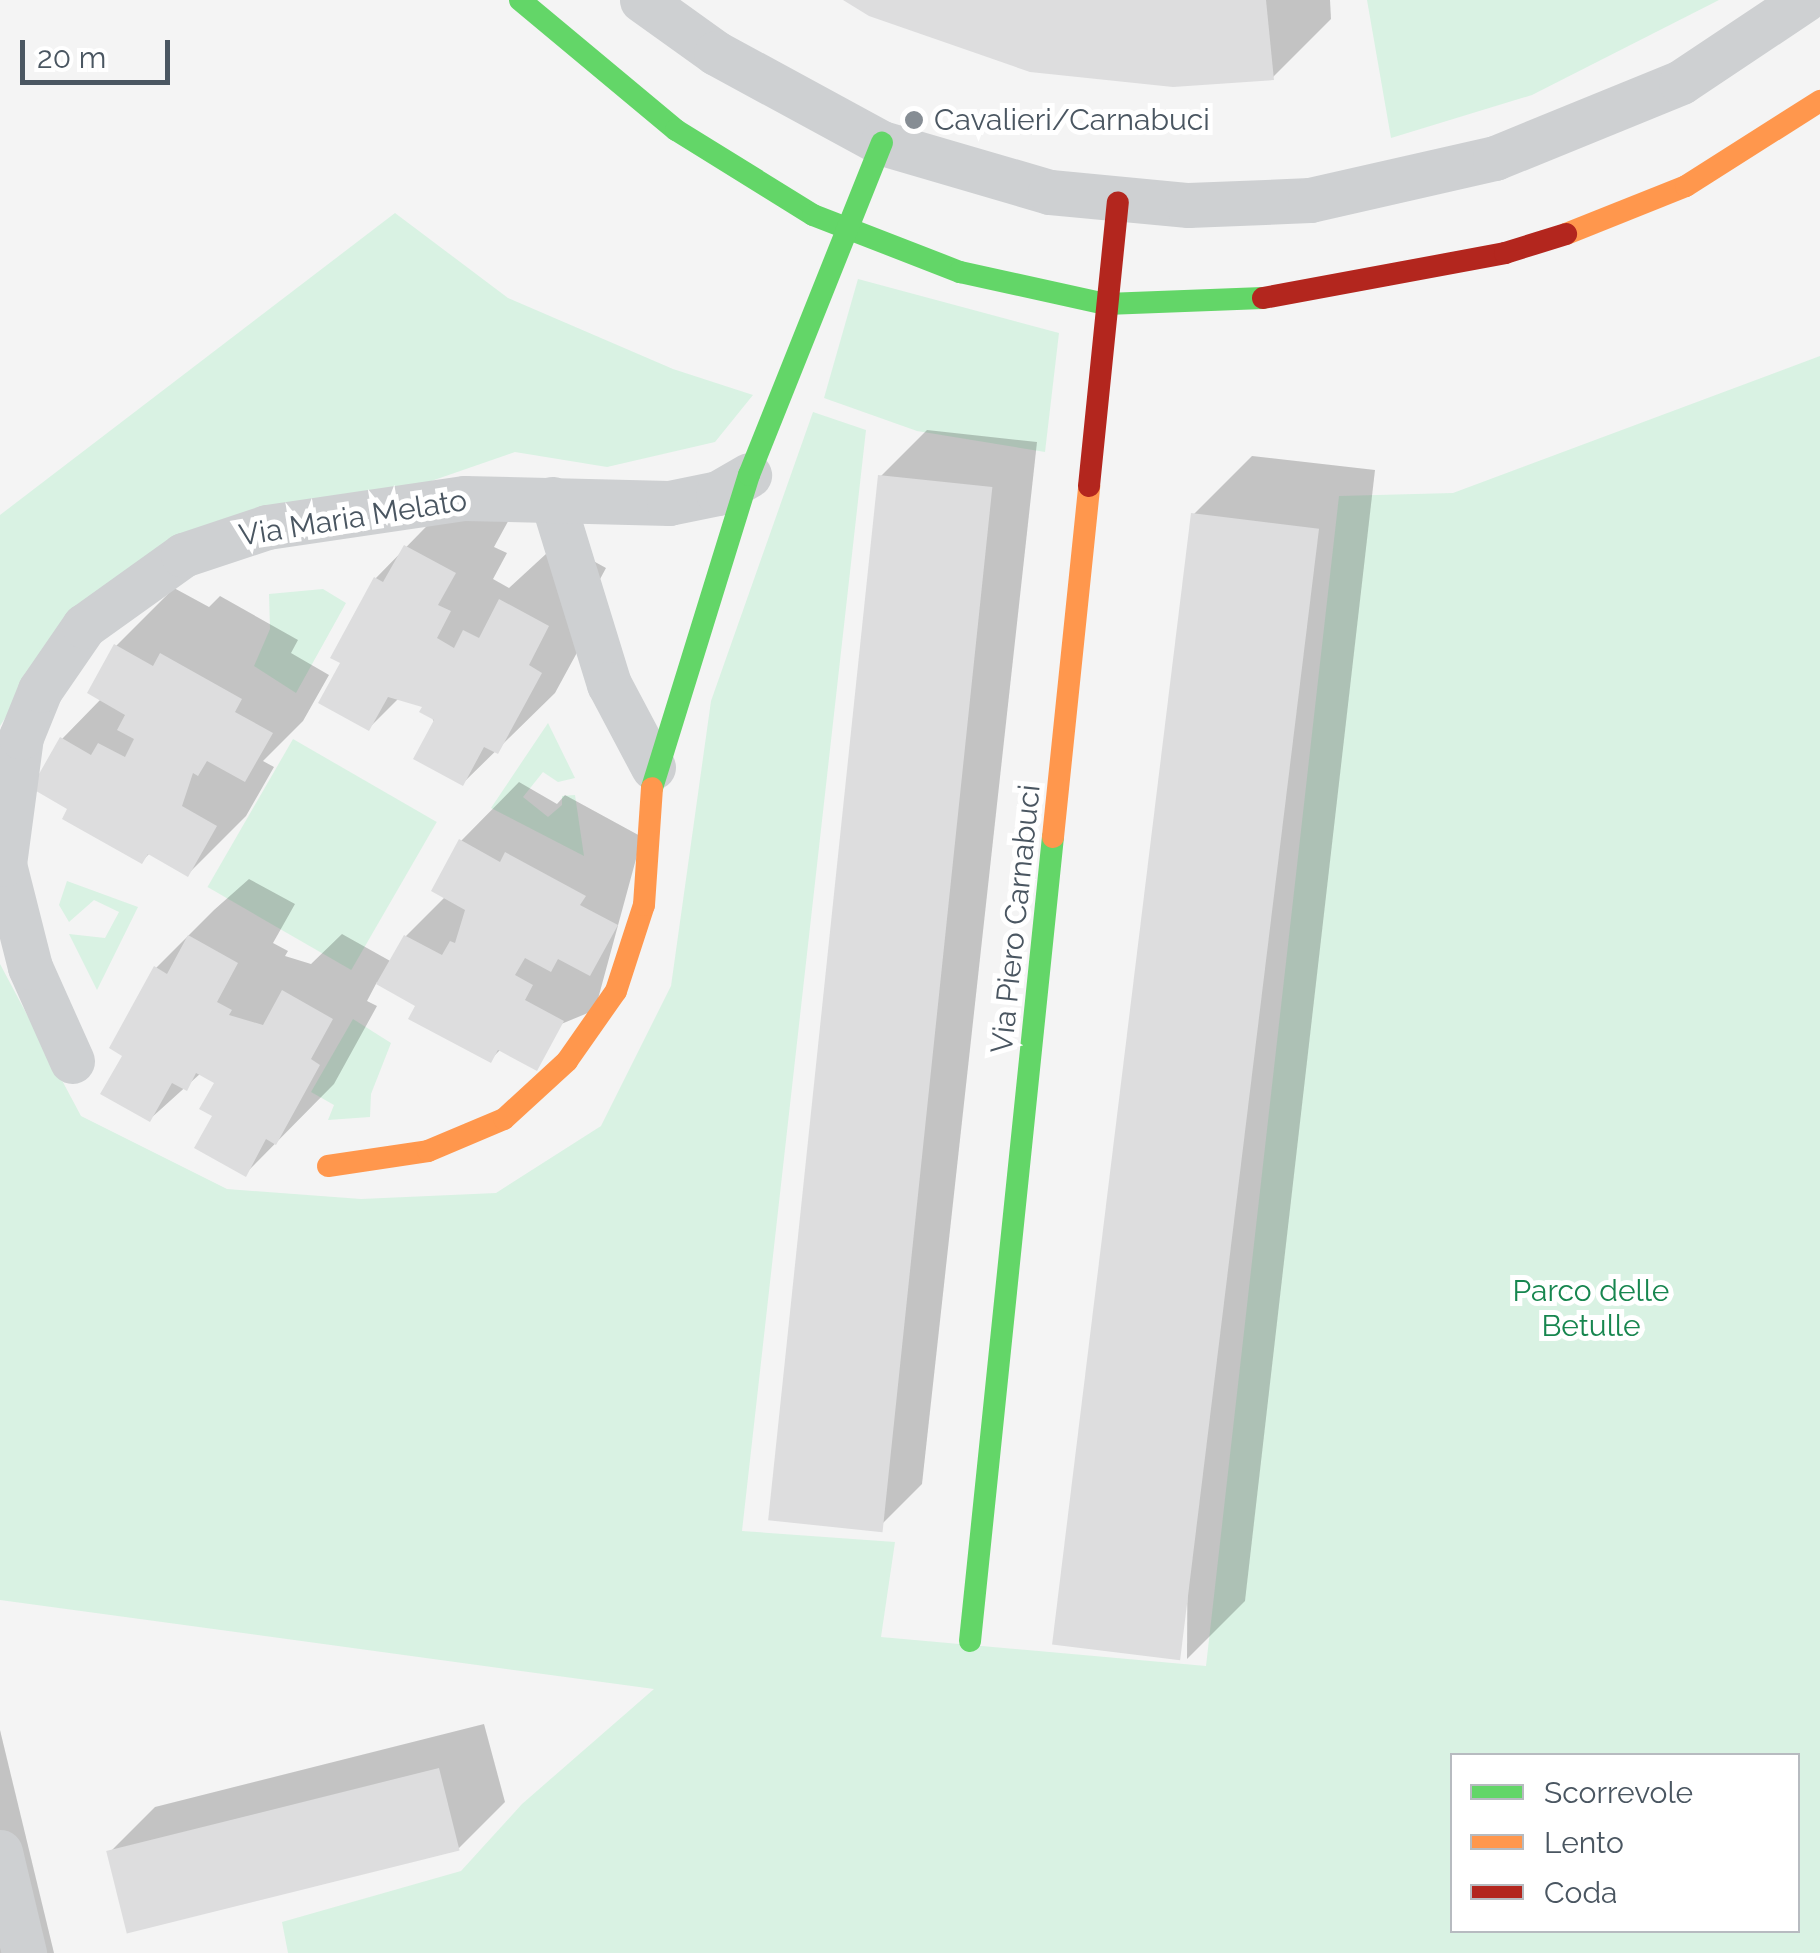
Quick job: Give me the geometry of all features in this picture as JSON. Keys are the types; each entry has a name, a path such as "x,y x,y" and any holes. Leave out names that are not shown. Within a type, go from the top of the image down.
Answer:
{"street":[{"path":"520,0 676,130 844,230 960,272 1106,304 1296,297 1505,253 1604,222 1686,186 1820,101"},
{"path":"642,0 716,54 882,143 980,174 1118,202 1310,200 1495,158 1681,82 1804,0"},
{"path":"328,1166 428,1151 474,1134 527,1100 567,1062 616,990 638,934 652,849 652,767 750,476 844,230 882,143"},
{"name":"Via Piero Carnabuci","path":"970,1641 1118,202"},
{"name":"Via Maria Melato","path":"72,1061 30,967 8,888 5,848 14,768 30,713 84,626 160,568 222,539 424,502 683,502 750,476"},
{"path":"552,499 609,684 652,767"},
{"path":"0,1852 24,1953"}],"green space":[{"path":"1367,0 1719,0 1532,95 1391,138"},
{"path":"395,213 508,298 673,369 753,395 715,442 607,467 515,452 79,603 0,726 0,515"},
{"path":"858,279 1059,333 1045,452 917,431 824,398"},
{"name":"Parco delle Betulle","path":"1820,356 1820,1953 288,1953 282,1922 461,1871 522,1804 654,1689 0,1600 0,964 81,1116 227,1189 361,1199 496,1193 601,1126 671,986 711,701 813,412 866,430 742,1531 895,1542 881,1637 1206,1666 1339,496 1453,493"},
{"path":"323,589 346,603 296,693 254,666 270,629 269,594"},
{"path":"548,723 575,778 558,782 543,772 523,797 548,817 562,805 562,796 575,795 584,856 491,808"},
{"path":"293,739 437,822 351,970 208,887"},
{"path":"67,881 138,907 97,990 69,934 105,938 119,912 94,900 69,922 59,905"},
{"path":"353,1019 391,1043 371,1094 370,1117 328,1120 334,1105 311,1092"}],"building":[{"path":"843,0 1266,0 1274,80 1173,87 1030,72 869,16"},
{"path":"878,475 992,487 883,1532 768,1520"},
{"path":"1191,513 1319,529 1180,1660 1052,1645"},
{"path":"404,545 456,573 438,605 451,611 437,638 454,648 463,630 479,638 499,599 549,626 529,665 542,673 498,754 484,747 463,786 413,759 434,720 419,712 422,707 388,697 369,731 318,703 340,663 330,658 374,577 383,582"},
{"path":"114,644 153,666 160,653 242,699 235,712 273,733 245,782 207,761 198,776 193,773 182,806 217,826 188,877 148,854 142,864 62,819 67,809 31,788 60,737 91,755 98,743 125,757 134,739 117,730 125,715 87,693"},
{"path":"459,839 500,862 505,852 586,896 580,905 618,925 590,976 558,959 551,972 525,958 515,975 533,985 525,1000 564,1021 537,1071 498,1050 491,1063 408,1019 415,1006 376,984 404,935 442,955 450,941 455,943 465,910 431,891"},
{"path":"188,935 238,963 217,1002 232,1010 229,1015 263,1025 282,990 333,1019 311,1059 320,1065 276,1145 266,1139 246,1177 194,1148 212,1116 199,1109 214,1083 196,1073 187,1091 172,1083 150,1122 100,1094 122,1056 109,1048 154,966 167,974"},
{"path":"439,1768 460,1850 127,1933 106,1851"}],"traffic: fast":[{"path":"520,0 676,130 813,215 960,272 1106,304 1263,298"},
{"path":"652,788 749,475 882,143"},
{"path":"970,1641 1053,837"}],"traffic: slow":[{"path":"1566,234 1686,186 1820,101"},
{"path":"1053,837 1089,486"},
{"path":"328,1166 428,1151 504,1119 567,1061 616,991 644,905 652,788"}],"traffic: jam":[{"path":"1089,486 1118,202"},
{"path":"1263,298 1505,253 1566,234"}],"place":[{"name":"Cavalieri/Carnabuci","path":"914,120"}]}
